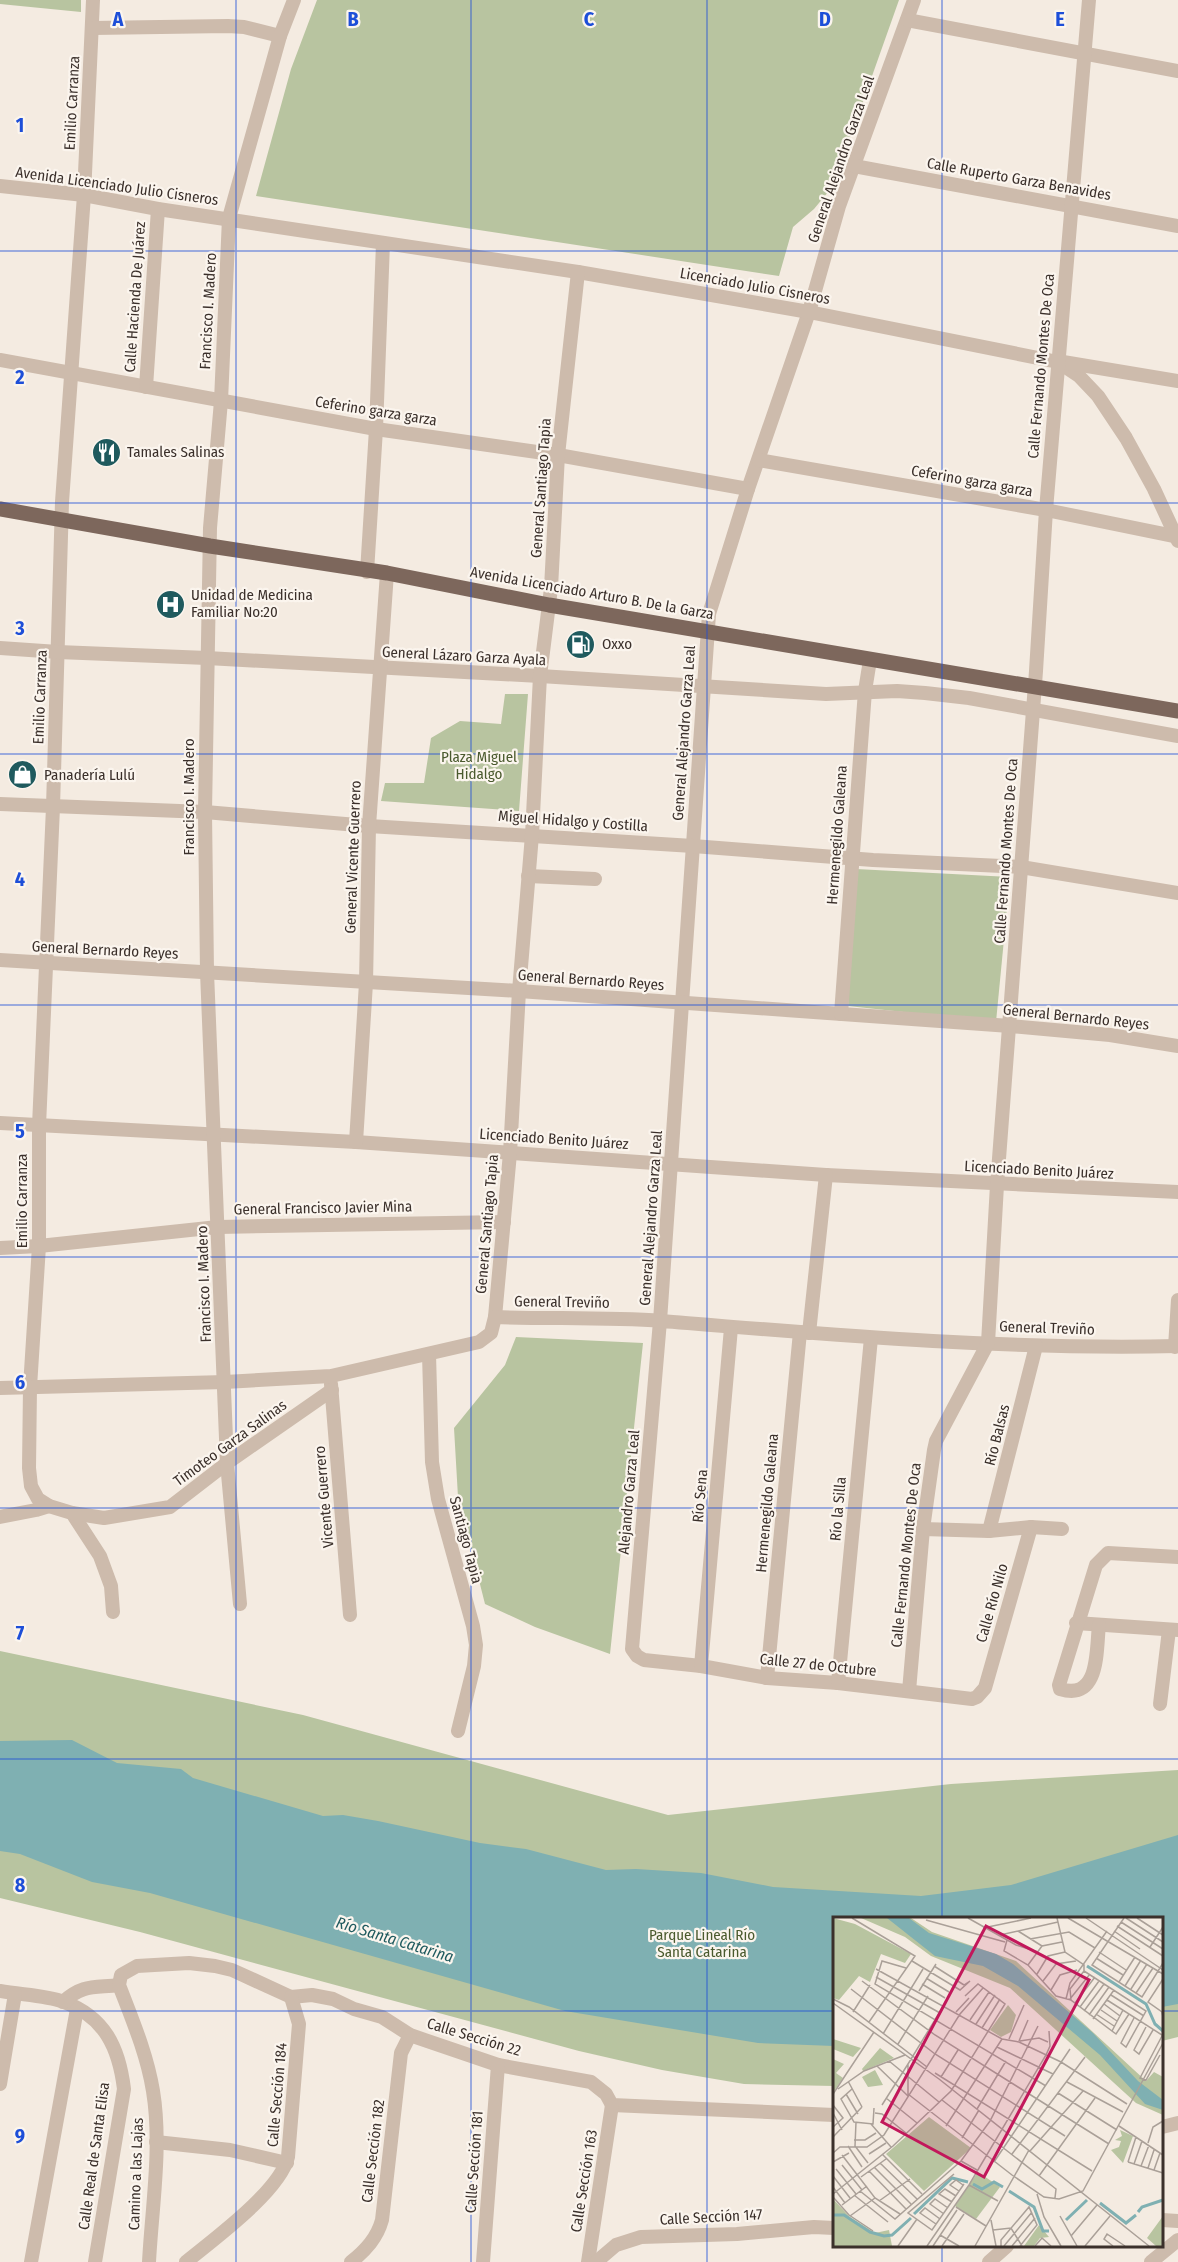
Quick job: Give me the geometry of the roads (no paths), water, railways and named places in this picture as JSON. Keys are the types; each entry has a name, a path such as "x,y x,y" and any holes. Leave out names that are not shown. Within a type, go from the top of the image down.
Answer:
{"main road":[{"name":"Avenida Licenciado Arturo B. De la Garza","path":"0,509 367,572 387,573 549,605 1178,711"}],"street":[{"name":"Emilio Carranza","path":"49,1506 38,1499 31,1486 28,1468 30,1387 39,1246 39,1126 48,963 61,520 84,195 93,0"},
{"name":"Francisco I. Madero","path":"240,1604 227,1463 207,972 205,812 210,546 229,218 280,36 294,0"},
{"name":"General Alejandro Garza Leal","path":"660,1321 683,1002 702,686 709,614 748,489 809,312 839,206 914,0"},
{"name":"Calle Fernando Montes De Oca","path":"909,1691 923,1530 936,1441 987,1343 1046,510 1089,0"},
{"path":"907,20 1178,71"},
{"path":"93,28 228,26 243,27 280,36"},
{"name":"Calle Ruperto Garza Benavides","path":"854,166 1178,226"},
{"name":"Avenida Licenciado Julio Cisneros","path":"0,186 84,195 158,209 229,218"},
{"name":"Calle Hacienda De Juárez","path":"146,387 158,209"},
{"name":"Licenciado Julio Cisneros","path":"229,218 578,272 809,312 1058,362 1079,376 1098,396 1126,438 1177,538"},
{"path":"367,572 376,429 383,243"},
{"name":"General Santiago Tapia","path":"495,1317 510,1153 519,991 532,835 540,676 549,605 558,456 578,272"},
{"name":"Ceferino garza garza","path":"0,360 376,429 558,456 748,489"},
{"path":"1058,362 1178,381"},
{"name":"Ceferino garza garza","path":"759,460 1046,510 1177,538"},
{"name":"General Vicente Guerrero","path":"356,1142 366,983 369,826 387,573"},
{"name":"General Lázaro Garza Ayala","path":"0,648 540,676 826,694 925,693 969,698 1178,736"},
{"name":"Hermenegildo Galeana","path":"842,1014 851,857 865,692 870,660"},
{"name":"Miguel Hidalgo y Costilla","path":"0,804 205,812 369,826 532,835 873,860 1021,867 1178,893"},
{"path":"528,876 595,879"},
{"name":"General Bernardo Reyes","path":"0,960 683,1002 1010,1026 1110,1035 1178,1046"},
{"name":"Licenciado Benito Juárez","path":"0,1123 356,1142 826,1175 1178,1192"},
{"name":"Hermenegildo Galeana","path":"767,1678 805,1333 826,1175"},
{"name":"General Francisco Javier Mina","path":"0,1248 218,1227 504,1222"},
{"path":"1176,1347 1178,1300"},
{"name":"General Treviño","path":"0,1388 225,1382 331,1383 429,1353 479,1342 491,1333 495,1317 660,1321 871,1338 1036,1346 1176,1347"},
{"name":"Alejandro Garza Leal","path":"644,1660 632,1649 660,1321"},
{"name":"Río Sena","path":"701,1666 731,1328"},
{"name":"Río la Silla","path":"838,1683 871,1338"},
{"name":"Río Balsas","path":"989,1531 1036,1346"},
{"name":"Santiago Tapia","path":"429,1353 430,1439 436,1490 476,1645 474,1666 458,1731"},
{"name":"Timoteo Garza Salinas","path":"72,1514 104,1518 170,1507 331,1383"},
{"name":"Vicente Guerrero","path":"331,1383 350,1615"},
{"path":"0,1517 49,1506 72,1514 84,1530 106,1570 111,1586 113,1612"},
{"path":"923,1530 989,1531 1031,1527 1062,1529"},
{"name":"Calle Río Nilo","path":"985,1688 1031,1527"},
{"path":"1099,1625 1092,1679 1086,1687 1080,1690 1063,1690 1059,1685 1076,1623 1096,1565 1108,1553 1178,1557"},
{"path":"1076,1623 1173,1630 1160,1704"},
{"name":"Calle 27 de Octubre","path":"644,1660 701,1666 767,1678 838,1683 972,1699 985,1688"},
{"name":"Calle Sección 22","path":"119,1985 121,1975 137,1966 189,1963 232,1970 291,1996 312,1995 333,1999 354,2009 382,2017 410,2035 498,2065 591,2082 606,2094 612,2105"},
{"path":"63,2002 75,1991 83,1988 119,1985"},
{"name":"Camino a las Lajas","path":"119,1985 147,2062 153,2092 156,2142 149,2262"},
{"name":"Calle Real de Santa Elisa","path":"0,1991 63,2002 92,2016 107,2034 122,2069 124,2089 95,2262"},
{"path":"0,2084 15,1994"},
{"name":"Calle Sección 184","path":"186,2262 257,2202 276,2181 287,2163 299,2024 291,1996"},
{"path":"31,2262 77,2008"},
{"name":"Calle Sección 182","path":"351,2262 371,2244 382,2220 401,2053 410,2035"},
{"name":"Calle Sección 181","path":"483,2262 498,2065"},
{"path":"612,2105 833,2115"},
{"name":"Calle Sección 163","path":"588,2262 612,2105"},
{"path":"1163,2127 1178,2123"},
{"path":"156,2142 230,2150 287,2163"},
{"path":"1163,2220 1178,2221"},
{"name":"Calle Sección 147","path":"596,2262 616,2245 642,2237 737,2234 814,2227 833,2228"},
{"path":"1151,2262 1178,2240"},
{"path":"989,2262 1006,2247"}],"water":[{"name":"Río Santa Catarina","path":"72,1740 117,1763 181,1769 193,1778 323,1816 343,1815 480,1843 526,1849 606,1870 636,1869 701,1873 773,1887 921,1896 1011,1885 1178,1835 1178,2004 1163,2007 1163,1917 833,1917 833,2046 758,2043 565,2011 150,1893 92,1882 20,1854 0,1851 0,1741"}],"place":[{"name":"Tamales Salinas","path":"106,452"},
{"name":"Unidad de Medicina Familiar No:20","path":"170,604"},
{"name":"Oxxo","path":"581,644"},
{"name":"Panadería Lulú","path":"23,775"}],"park label":[{"name":"Plaza Miguel Hidalgo","path":"479,766"},
{"name":"Parque Lineal Río Santa Catarina","path":"702,1944"}]}
